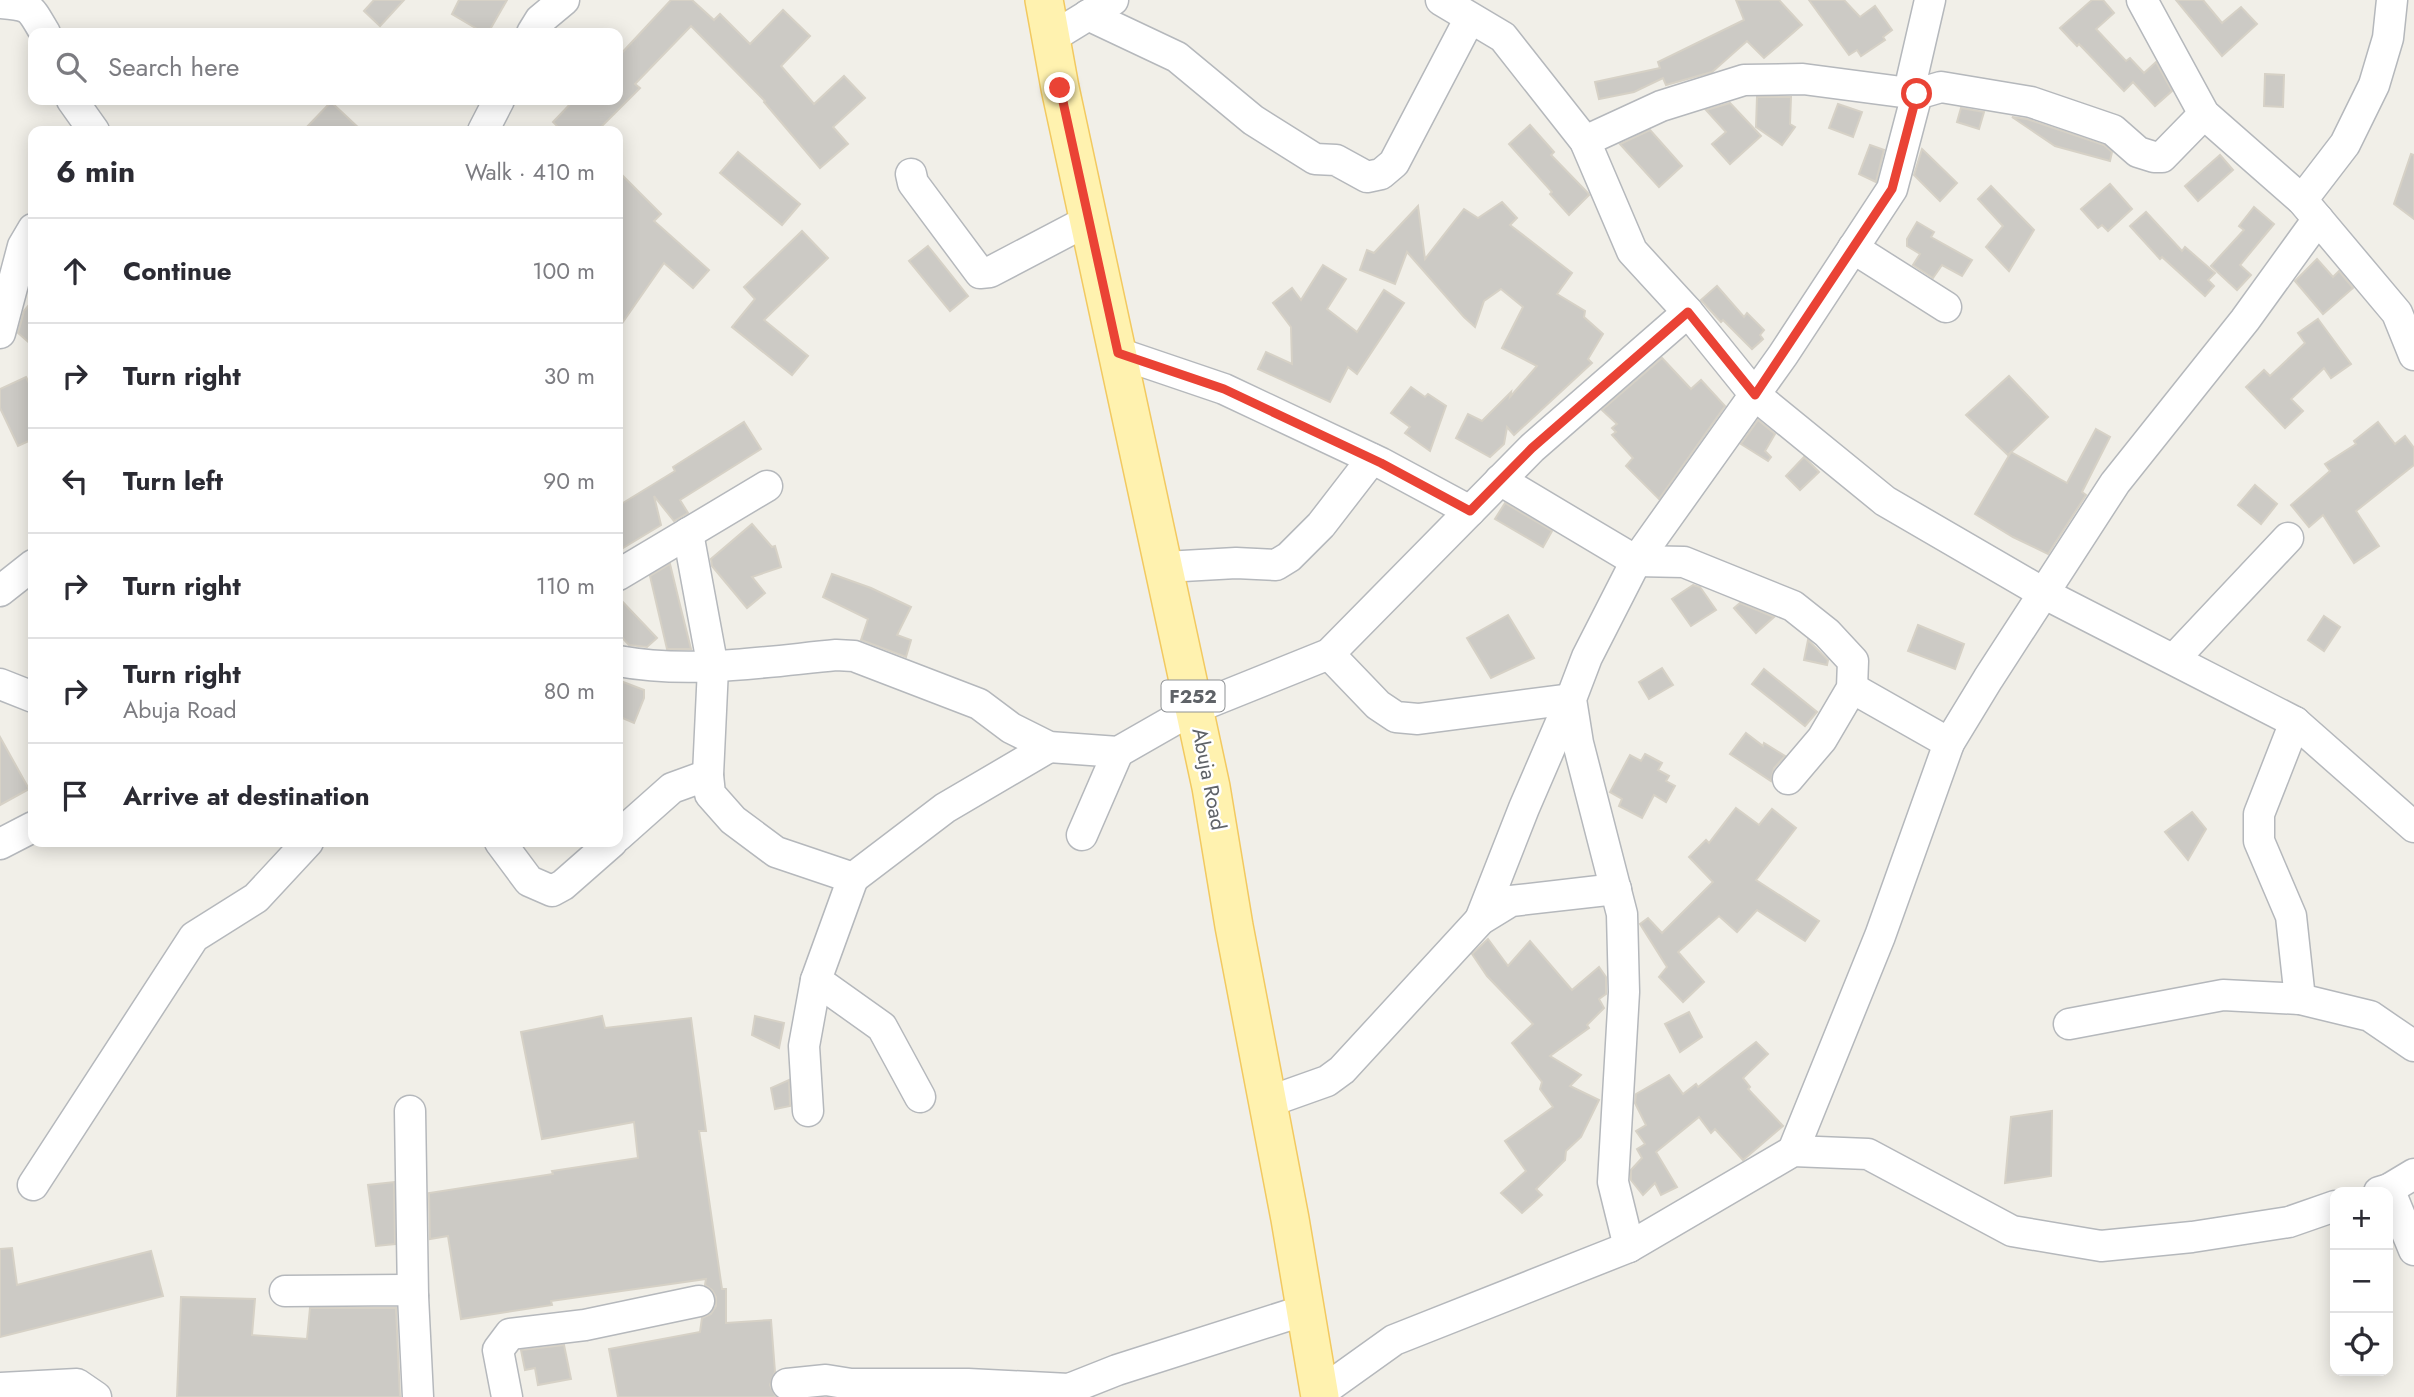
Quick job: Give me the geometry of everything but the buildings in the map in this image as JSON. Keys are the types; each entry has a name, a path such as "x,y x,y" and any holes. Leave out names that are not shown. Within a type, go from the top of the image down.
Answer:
{"main road":[{"name":"Abuja Road","path":"1044,0 1195,708 1320,1395"}],"street":[{"path":"535,28 540,20 564,0"},
{"path":"1051,38 1113,0"},
{"path":"1441,0 1503,37 1585,141 1632,251 1688,312 1755,395 1885,501 2045,594 2295,722 2414,827"},
{"path":"1480,920 1587,657 1636,561 1755,395 1892,189 1917,94 1912,78 1930,0"},
{"path":"2142,0 2204,114 2310,210 2406,313 2414,355"},
{"path":"1793,1151 1880,936 1949,743 2115,483 2245,320 2310,210 2374,85 2388,38 2392,0"},
{"path":"0,3 22,3 32,11 42,28"},
{"path":"1088,16 1177,57 1253,120 1315,159 1335,160 1367,177 1381,174 1394,163 1470,18"},
{"path":"1585,141 1661,106 1744,80 1803,79 1917,94 1941,87 2031,102 2113,130 2138,152 2154,157 2162,157 2204,114"},
{"path":"75,105 88,126"},
{"path":"486,126 496,105"},
{"path":"911,174 913,183 980,273 990,272 1089,220"},
{"path":"0,333 23,246 28,238"},
{"path":"1853,248 1946,307"},
{"path":"623,662 642,666 713,668 836,655 854,656 979,704 1011,729 1049,747 1118,752 1195,708 1329,654 1532,448 1688,312"},
{"path":"1118,353 1224,389 1372,459 1470,511"},
{"path":"1165,567 1236,563 1276,565 1289,557 1321,525 1372,459"},
{"path":"1500,480 1636,561 1684,562 1793,607 1827,633 1853,661 1852,688 1822,739 1788,779"},
{"path":"623,572 766,486"},
{"path":"688,533 713,668 708,775 710,794 733,820 776,852 853,878"},
{"path":"2174,659 2288,538"},
{"path":"0,591 28,569"},
{"path":"1329,654 1378,705 1396,717 1418,719 1571,699"},
{"path":"0,684 28,694"},
{"path":"1852,688 1949,743"},
{"path":"1571,699 1578,743 1622,914 1623,992 1614,1182 1629,1247"},
{"path":"2295,722 2259,814 2259,841 2291,916 2300,999"},
{"path":"808,1111 804,1046 816,980 853,878 945,808 1049,747"},
{"path":"1082,835 1118,752"},
{"path":"623,832 672,788 708,775"},
{"path":"0,844 28,830"},
{"path":"33,1185 194,937 256,898 303,847"},
{"path":"504,847 529,881 552,891 563,885 606,847"},
{"path":"1268,1102 1326,1081 1342,1070 1480,920 1511,901 1616,889"},
{"path":"816,980 882,1027 920,1097"},
{"path":"2068,1024 2223,995 2300,999 2370,1016 2414,1046"},
{"path":"410,1111 413,1296 418,1397"},
{"path":"1320,1395 1394,1340 1629,1247 1793,1151 1868,1154 2012,1231 2101,1246 2192,1237 2289,1222 2330,1208"},
{"path":"2394,1185 2414,1250"},
{"path":"285,1291 403,1290 413,1296"},
{"path":"507,1397 498,1350 510,1334 585,1325 699,1301"},
{"path":"787,1384 826,1380 851,1384 968,1384 1069,1389 1117,1370 1305,1310"},
{"path":"0,1388 77,1384 96,1397"}],"route":[{"path":"1060,88 1118,353 1224,389 1381,463 1470,511 1532,448 1688,312 1755,395 1892,189 1917,94"}]}
